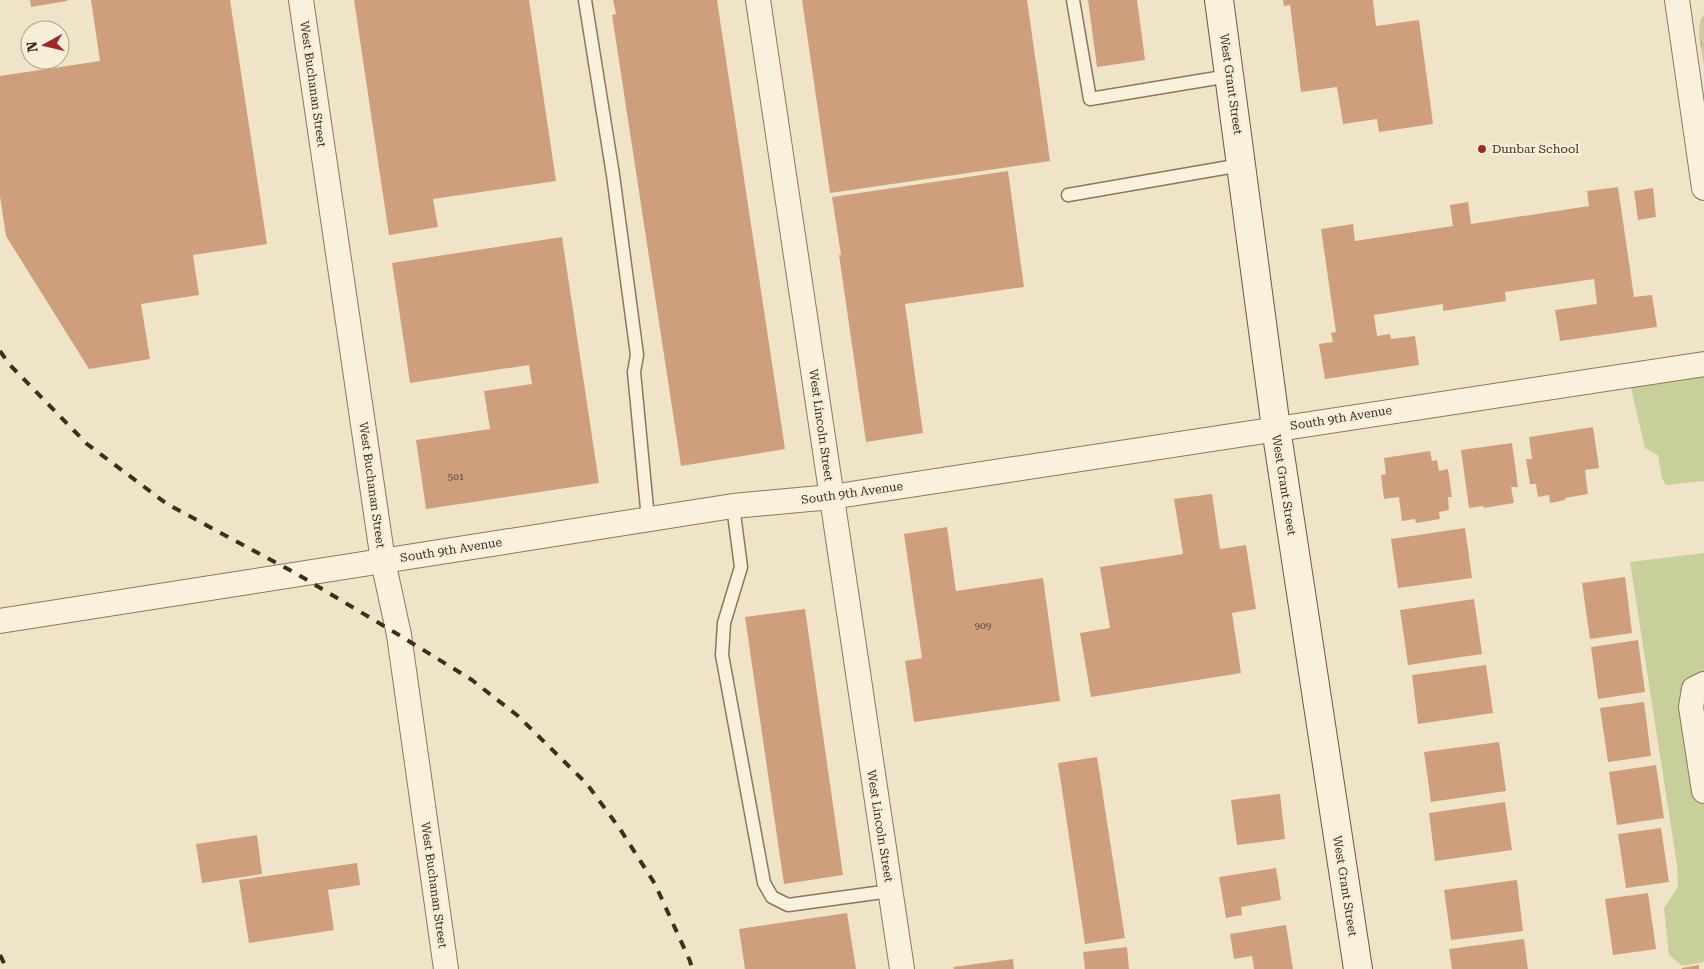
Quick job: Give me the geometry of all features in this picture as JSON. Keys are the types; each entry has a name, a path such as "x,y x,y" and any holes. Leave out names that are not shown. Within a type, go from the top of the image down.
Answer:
{"main road":[{"name":"West Grant Street","path":"1220,0 1276,428 1358,969"}],"street":[{"name":"West Buchanan Street","path":"301,0 383,561 399,635 446,969"},
{"name":"West Lincoln Street","path":"758,0 902,969"},
{"path":"1676,0 1704,188"},
{"name":"South 9th Avenue","path":"0,621 733,506 831,497 1704,364"},
{"path":"1704,684 1694,689 1691,707 1704,791"}],"lane":[{"path":"585,0 613,175 637,355 634,372 648,519"},
{"path":"1073,0 1090,98 1229,76"},
{"path":"1068,195 1241,165"},
{"path":"733,506 741,567 724,623 722,655 764,883 772,897 788,905 890,891"}],"green space":[{"path":"1704,14 1704,66 1699,33"},
{"path":"1704,364 1704,481 1666,485 1662,478 1658,455 1645,448 1628,375"},
{"path":"1704,553 1704,962 1682,966 1669,955 1664,908 1678,887 1677,865 1630,562"}],"building":[{"path":"30,0 67,0 67,1 31,7"},
{"path":"91,0 230,0 267,244 193,255 199,295 141,304 150,359 89,369 6,236 0,196 0,76 40,70 70,70 70,66 100,61"},
{"path":"354,0 529,0 556,181 433,199 438,227 389,235"},
{"path":"613,0 717,0 785,449 681,466 612,15 616,14"},
{"path":"802,0 1027,0 1050,161 830,193"},
{"path":"1088,0 1137,0 1145,60 1097,67"},
{"path":"1283,0 1373,0 1376,26 1419,20 1433,124 1379,132 1377,119 1343,124 1337,87 1301,92 1290,5 1284,6"},
{"path":"1008,171 1024,287 905,304 923,433 866,442 832,197"},
{"path":"1618,187 1634,297 1652,295 1657,327 1560,341 1555,310 1597,304 1594,279 1505,292 1506,301 1443,311 1443,304 1374,315 1377,336 1390,334 1391,339 1415,336 1419,365 1325,379 1319,344 1333,342 1331,333 1336,332 1321,229 1353,224 1355,241 1453,226 1450,205 1468,202 1471,224 1589,206 1587,191"},
{"path":"1653,188 1656,217 1638,220 1634,191"},
{"path":"562,237 599,483 426,509 416,440 490,429 484,391 532,384 529,365 410,383 392,263"},
{"path":"1593,427 1599,468 1585,470 1588,494 1550,503 1549,495 1538,497 1536,484 1530,484 1526,459 1532,459 1529,437"},
{"path":"1512,443 1518,487 1511,487 1514,503 1484,508 1483,506 1469,508 1461,450"},
{"path":"1430,451 1432,461 1437,460 1439,471 1448,469 1452,497 1448,497 1449,510 1439,512 1440,519 1416,523 1415,519 1402,521 1399,497 1384,499 1381,475 1386,474 1384,458"},
{"path":"1212,494 1220,549 1246,545 1256,609 1232,613 1241,673 1091,697 1080,633 1110,628 1100,567 1183,554 1174,499"},
{"path":"947,527 956,591 1043,578 1060,701 914,722 905,661 922,658 904,534"},
{"path":"1465,528 1472,578 1398,588 1391,539"},
{"path":"1625,577 1632,633 1590,639 1582,583"},
{"path":"1474,599 1482,654 1408,665 1400,610"},
{"path":"805,609 843,875 784,884 745,617"},
{"path":"1638,640 1645,692 1598,699 1591,647"},
{"path":"1486,665 1493,713 1418,724 1412,675"},
{"path":"1644,702 1651,756 1608,762 1600,708"},
{"path":"1499,742 1506,791 1431,802 1424,752"},
{"path":"1097,757 1125,938 1085,944 1058,763"},
{"path":"1656,765 1664,818 1617,825 1609,772"},
{"path":"1280,794 1285,839 1237,845 1231,800"},
{"path":"1505,802 1512,850 1435,861 1429,813"},
{"path":"1661,828 1669,882 1626,888 1618,834"},
{"path":"257,835 262,874 202,883 196,844"},
{"path":"357,863 360,885 328,890 334,930 249,943 239,880"},
{"path":"1276,868 1281,900 1241,907 1242,915 1226,918 1219,877"},
{"path":"1517,880 1523,931 1451,940 1444,890"},
{"path":"1648,893 1656,949 1613,955 1605,899"},
{"path":"847,913 856,969 745,969 739,929"},
{"path":"1286,925 1293,969 1254,969 1252,956 1234,959 1230,934"},
{"path":"1524,939 1528,969 1452,969 1449,949"},
{"path":"1127,947 1129,969 1085,969 1083,952"},
{"path":"1013,959 1014,969 954,969 953,967"},
{"path":"1699,965 1699,969 1682,969 1682,968"}],"railway":[{"path":"0,351 9,364 87,444 167,504 297,574 399,635 472,680 518,716 587,784 620,829 655,884 692,969"},
{"path":"0,955 7,969"}],"place":[{"name":"Dunbar School","path":"1482,149"}]}
